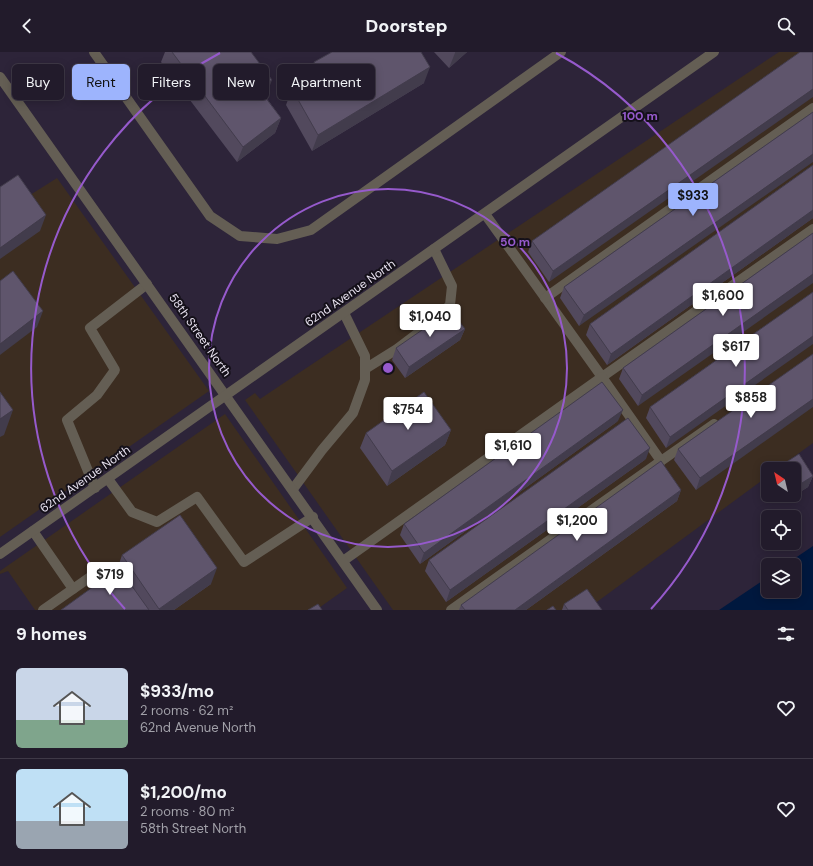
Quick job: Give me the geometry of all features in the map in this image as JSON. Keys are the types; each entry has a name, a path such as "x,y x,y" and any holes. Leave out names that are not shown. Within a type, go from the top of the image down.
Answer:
{"street":[{"path":"94,52 210,216 240,236 277,239 311,230 561,52"},
{"name":"62nd Avenue North","path":"0,554 227,396 714,52"},
{"name":"58th Street North","path":"0,76 378,610"},
{"path":"545,298 813,108"},
{"path":"485,214 661,461"},
{"path":"343,561 813,229"},
{"path":"365,368 397,349 428,326 450,305 452,286 434,249"},
{"path":"95,488 67,420 97,395 115,370 90,328 147,284"},
{"path":"293,489 322,450 353,413 365,380 365,356 344,313"},
{"path":"451,610 724,417"},
{"path":"108,479 132,512 157,522 197,497 244,562 313,517"},
{"path":"32,531 73,589"},
{"path":"43,610 103,568"}],"shaded area":[{"path":"779,52 813,52 813,443 787,462 761,462 761,481 586,610 393,610 245,400 255,393 260,399"},
{"path":"57,178 209,391 0,537 0,214"},
{"path":"225,414 347,588 316,610 35,610 8,571 0,574 0,571"}],"water":[{"path":"813,546 813,610 719,610 761,582 761,598 801,598 801,558 795,558"}],"building":[{"path":"172,52 251,52 260,64 213,64 213,100 267,100 281,118 243,147 205,96 205,64 181,64"},
{"path":"332,52 421,52 430,67 318,135 298,100 375,100 375,64 315,64 314,62"},
{"path":"800,52 813,52 813,89 553,271 532,241"},
{"path":"813,112 813,154 584,315 564,287"},
{"path":"813,165 813,210 611,354 590,324"},
{"path":"18,175 46,215 0,248 0,187"},
{"path":"813,233 813,274 642,395 623,368"},
{"path":"13,271 43,311 0,344 0,281"},
{"path":"813,292 813,336 670,437 650,407"},
{"path":"451,310 465,329 409,367 396,348"},
{"path":"813,354 813,399 700,478 678,449"},
{"path":"602,382 623,410 424,553 404,524"},
{"path":"0,392 13,410 0,419"},
{"path":"424,392 451,430 392,471 366,433"},
{"path":"628,418 650,448 450,590 429,560"},
{"path":"799,454 813,476 801,484 801,462 786,462"},
{"path":"661,461 681,490 515,610 465,610 461,605"},
{"path":"180,515 217,568 159,609 122,555"},
{"path":"119,568 149,610 61,610"},
{"path":"587,589 602,610 568,610 564,604"},
{"path":"318,604 322,610 308,610"},
{"path":"553,606 556,610 547,610"}]}
